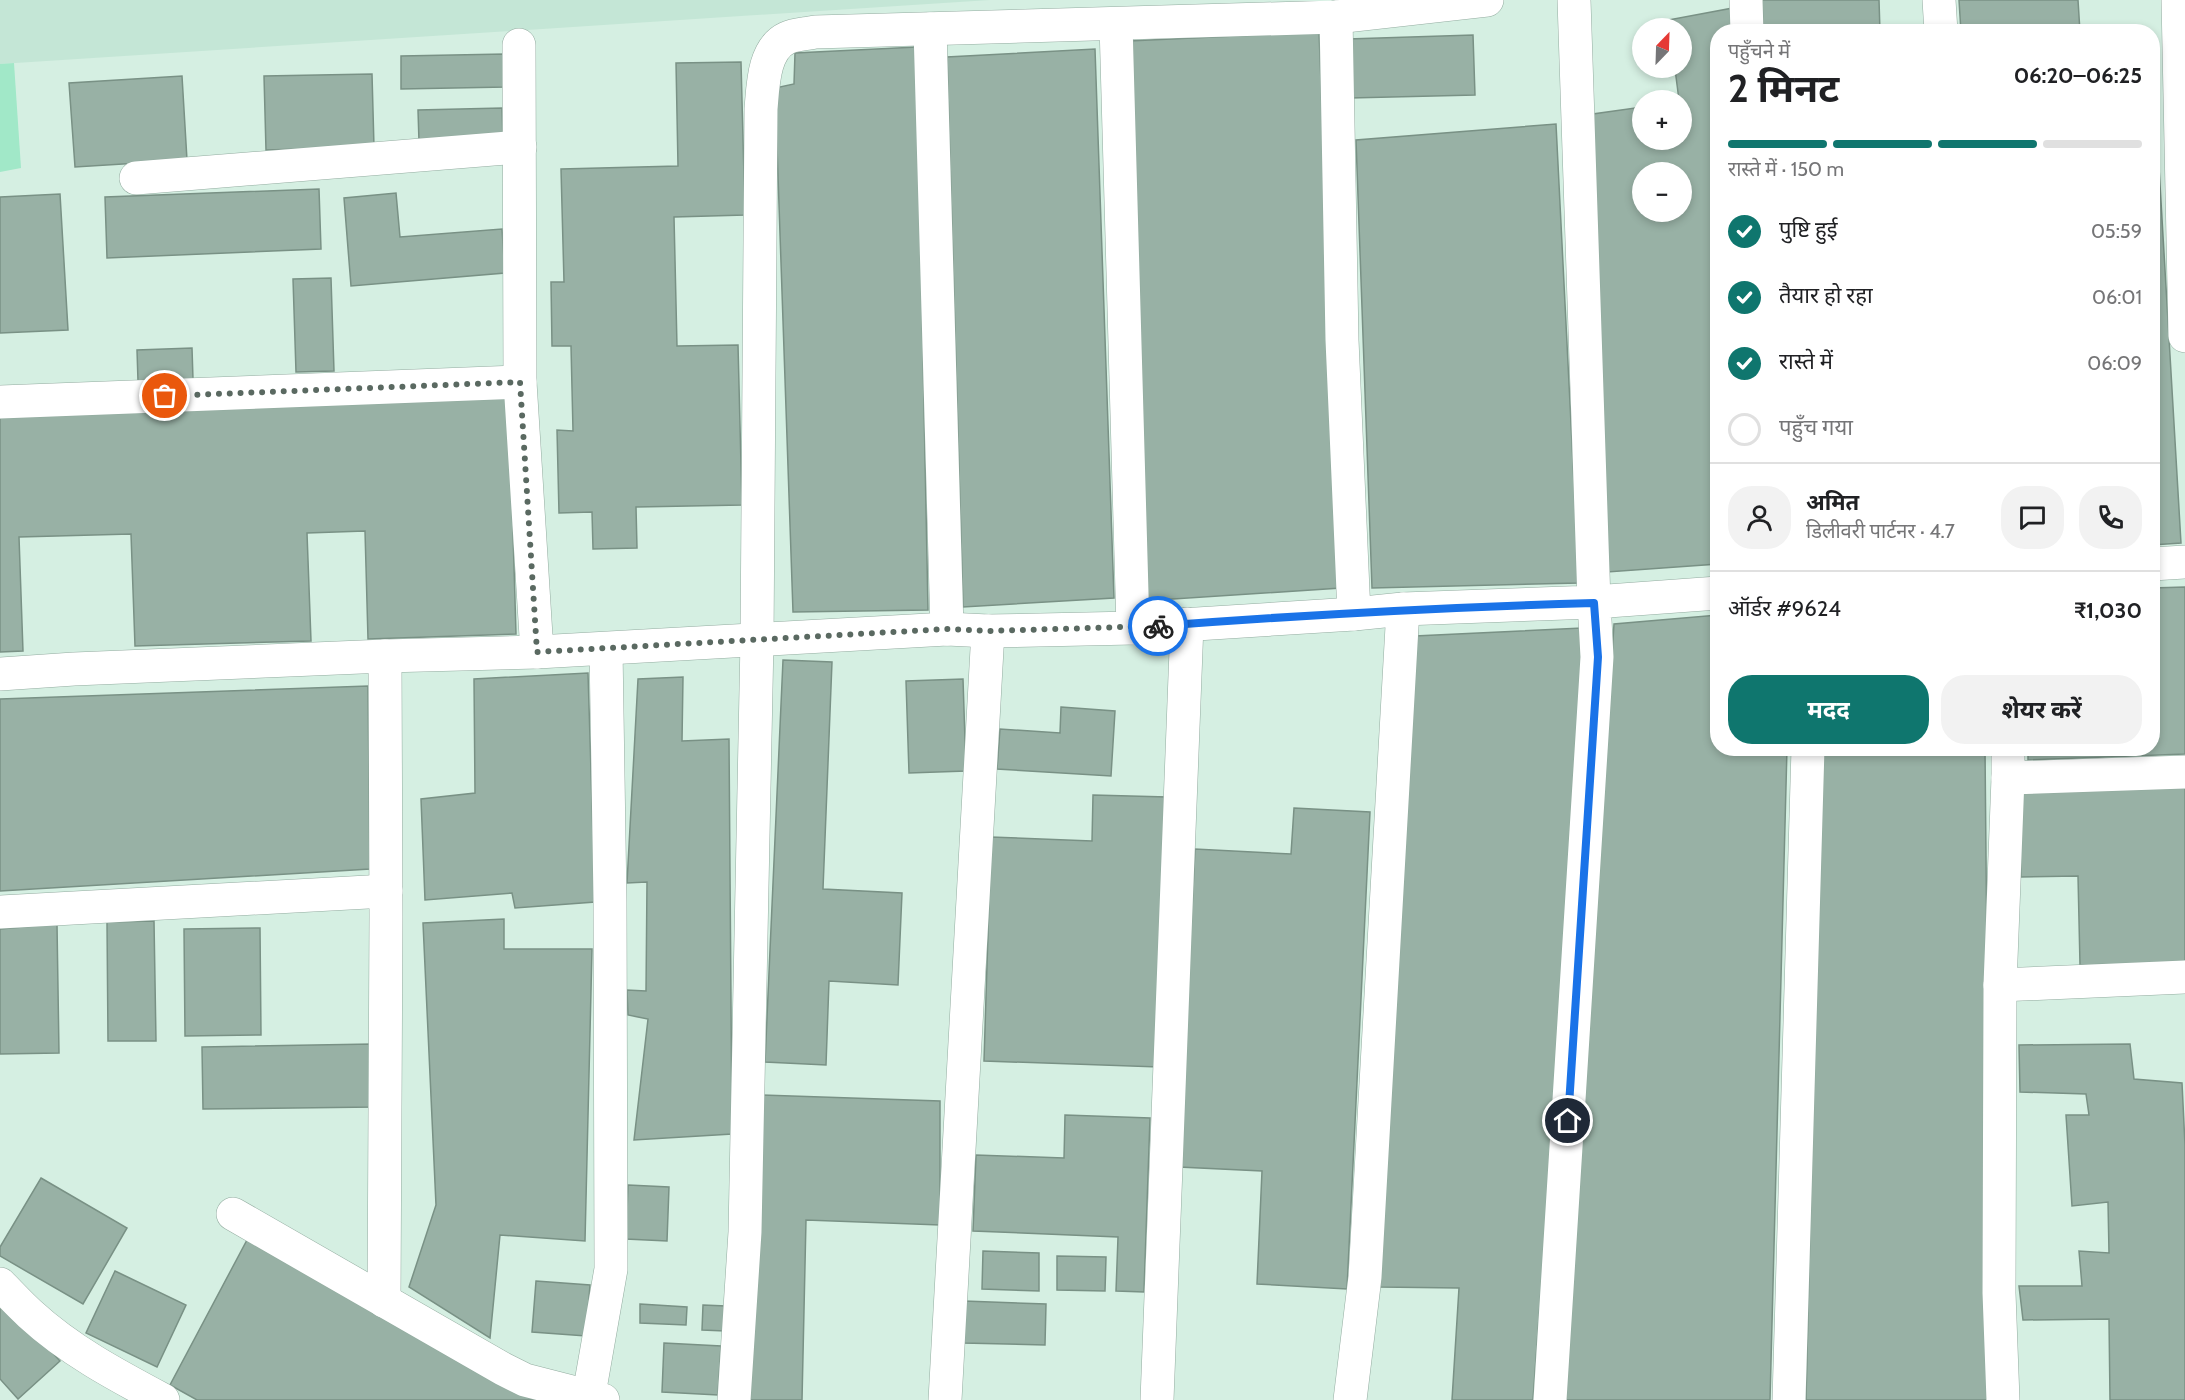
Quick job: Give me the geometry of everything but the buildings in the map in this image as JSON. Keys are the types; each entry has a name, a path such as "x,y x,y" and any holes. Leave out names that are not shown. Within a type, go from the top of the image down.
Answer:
{"street":[{"path":"734,1400 745,1232 757,640 761,109 764,72 771,54 786,38 815,32 1336,17 1487,0"},
{"path":"1550,1400 1598,657 1594,603 1574,0"},
{"path":"1746,0 1747,24"},
{"path":"1939,0 1940,24"},
{"path":"2178,0 2185,336"},
{"path":"1336,17 1342,340 1354,614"},
{"path":"1116,24 1133,628"},
{"path":"930,29 947,629"},
{"path":"519,45 520,382 537,652"},
{"path":"136,178 520,147"},
{"path":"0,402 520,382"},
{"path":"2160,564 2185,562"},
{"path":"0,674 385,656 606,649 947,629 988,631 1133,628 1403,609 1594,603 1710,594"},
{"path":"1350,1400 1365,1277 1403,609"},
{"path":"1157,1400 1187,624"},
{"path":"945,1400 988,631"},
{"path":"233,1214 525,1380 593,1399 611,1269 610,901 606,649"},
{"path":"384,1301 385,656"},
{"path":"1789,1400 1808,756"},
{"path":"2003,1400 1999,1293 2000,985 2008,763 2185,772"},
{"path":"0,912 386,891"},
{"path":"2000,985 2185,977"},
{"path":"0,1284 30,1314 57,1336 103,1368 163,1400"}],"shaded area":[{"path":"0,0 990,0 0,64"}],"green space":[{"path":"14,63 21,168 0,172 0,64"}],"way so far":[{"path":"165,396 520,382 537,652 947,629 988,631 1158,626"}],"route":[{"path":"1158,626 1403,609 1594,603 1598,657 1568,1121"}]}
